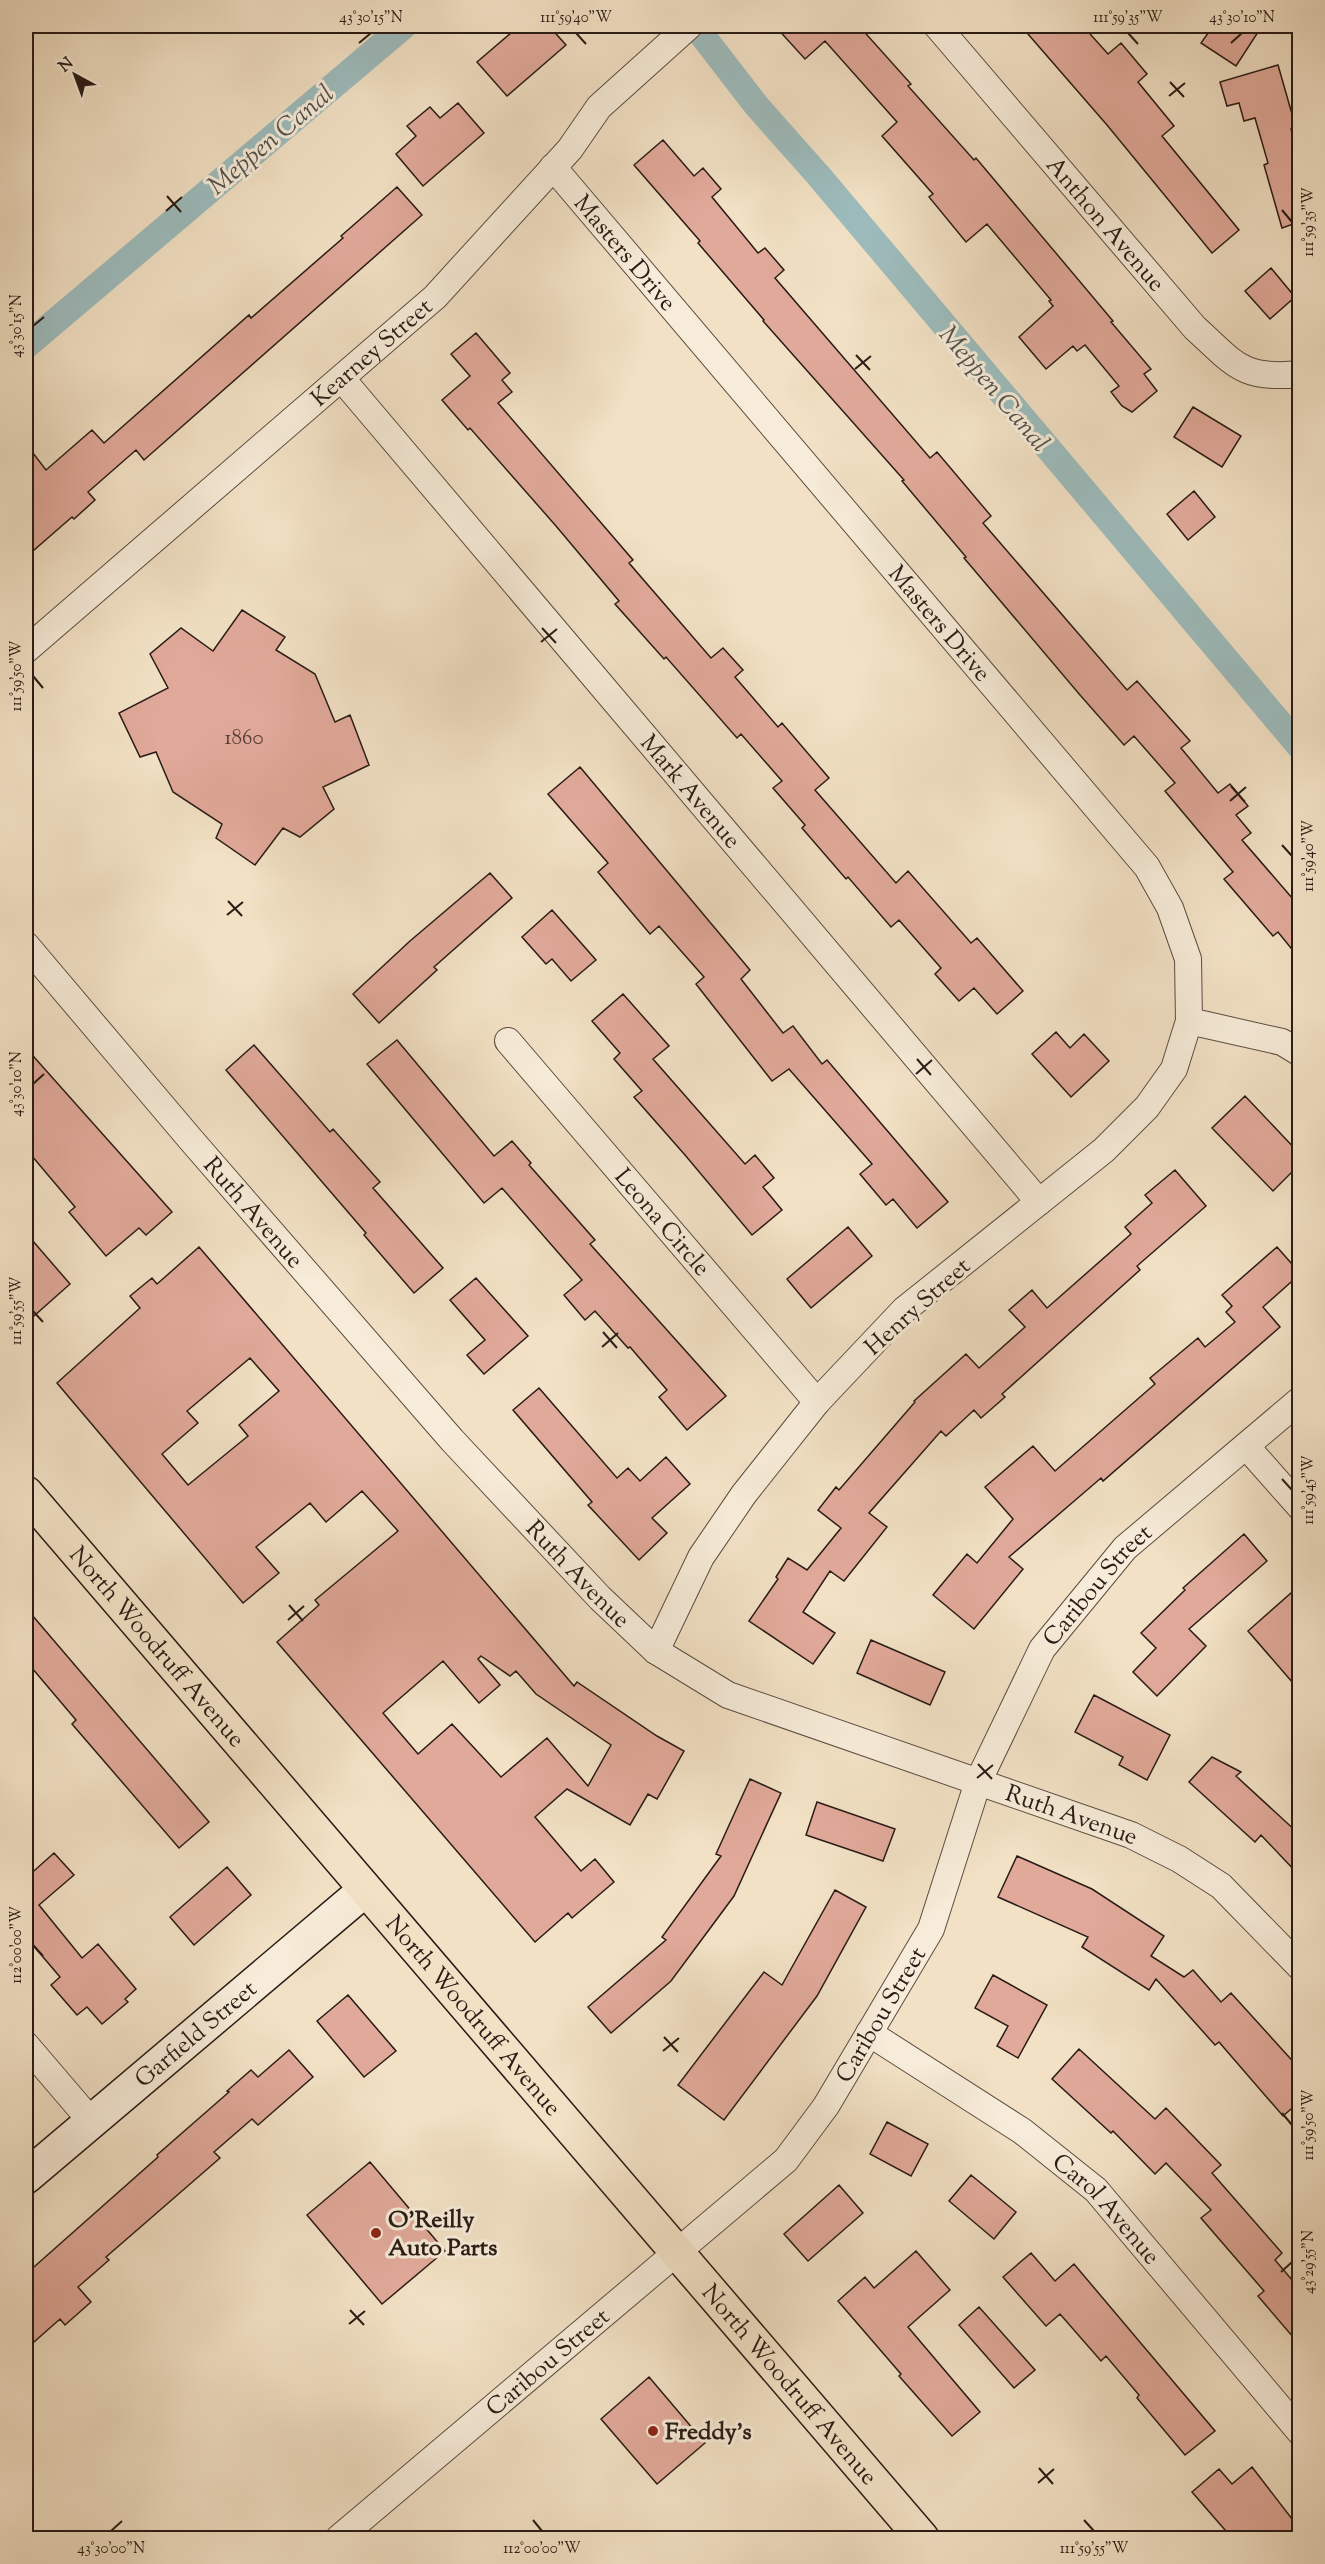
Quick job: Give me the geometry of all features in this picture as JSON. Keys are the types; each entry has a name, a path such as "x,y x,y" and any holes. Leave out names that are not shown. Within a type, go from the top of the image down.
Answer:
{"main road":[{"name":"North Woodruff Avenue","path":"26,1493 922,2538"}],"street":[{"name":"Anthon Avenue","path":"937,26 1194,328 1242,370 1272,377 1299,374"},
{"name":"Kearney Street","path":"26,650 435,297 570,148 599,107 684,30"},
{"name":"Masters Drive","path":"553,167 1147,867 1170,908 1188,959 1189,1021"},
{"name":"Mark Avenue","path":"342,379 1039,1202"},
{"name":"Ruth Avenue","path":"26,945 452,1440 600,1598 656,1651 728,1695 1131,1835 1179,1859 1221,1886 1299,1967"},
{"path":"1189,1021 1282,1042 1299,1053"},
{"name":"Henry Street","path":"656,1651 701,1557 744,1494 817,1402 904,1310 1104,1150 1147,1107 1174,1069 1189,1021"},
{"name":"Leona Circle","path":"508,1041 817,1402"},
{"name":"Caribou Street","path":"339,2538 786,2160 826,2106 932,1929 978,1782 1042,1649 1125,1548 1299,1400"},
{"path":"1246,1446 1299,1507"},
{"name":"Garfield Street","path":"26,2177 365,1890"},
{"name":"Carol Avenue","path":"870,2033 1022,2131 1096,2190 1299,2432"},
{"path":"26,2045 91,2121"}],"building":[{"path":"519,26 549,26 566,45 507,96 477,62"},
{"path":"775,26 859,26 911,84 908,86 974,160 976,158 1113,321 1111,322 1151,369 1144,374 1157,391 1132,412 1122,406 1111,392 1119,386 1085,345 1077,351 1073,346 1046,369 1019,337 1053,306 1049,301 1051,300 987,224 966,242 929,197 933,194 882,136 897,122 825,41 805,59"},
{"path":"1021,26 1083,26 1108,54 1121,43 1147,74 1138,82 1174,126 1162,136 1239,230 1212,253 1107,125"},
{"path":"1213,26 1262,26 1236,66 1201,43"},
{"path":"1278,65 1296,128 1291,129 1299,160 1299,222 1282,228 1264,165 1268,163 1255,118 1244,121 1239,103 1227,106 1220,82"},
{"path":"458,103 484,133 423,186 396,154 416,136 407,126 430,107 440,118"},
{"path":"663,140 694,176 703,168 721,189 712,197 758,253 765,248 784,270 775,278 930,458 937,452 991,516 983,523 1127,690 1137,681 1190,741 1181,748 1218,793 1230,784 1248,806 1236,815 1251,833 1242,840 1299,906 1299,958 1278,932 1273,936 1224,879 1233,872 1165,791 1175,783 1134,736 1124,745 1080,695 964,558 966,557 902,481 904,480 763,321 698,243 700,241 634,165"},
{"path":"397,187 422,215 144,460 136,450 88,492 95,500 26,557 26,444 46,470 92,430 104,443 249,315 251,318 343,238 341,236"},
{"path":"1271,268 1295,297 1270,319 1245,291"},
{"path":"476,333 510,373 502,380 512,392 498,403 633,560 629,563 711,658 723,648 743,670 735,677 778,727 782,723 829,778 815,790 896,883 908,871 971,943 977,938 1023,991 997,1014 974,988 959,1001 935,974 941,968 899,920 891,927 848,877 846,879 802,828 805,825 773,788 782,781 741,734 737,738 666,657 664,659 615,604 619,601 556,526 470,428 468,430 442,400 470,376 451,354"},
{"path":"1193,407 1241,436 1222,467 1174,437"},
{"path":"1194,491 1215,517 1188,540 1167,514"},
{"path":"242,610 285,637 276,650 315,674 335,722 350,715 369,765 323,787 334,809 300,837 283,828 255,865 216,838 222,824 173,792 156,752 140,757 119,713 168,688 150,654 181,628 213,651"},
{"path":"580,767 750,970 741,979 783,1033 793,1026 822,1064 827,1060 948,1202 917,1228 893,1199 886,1205 860,1174 872,1164 789,1069 772,1081 696,984 704,977 659,926 650,934 598,872 608,863 548,794"},
{"path":"490,873 512,898 434,967 437,970 379,1023 353,994 410,941"},
{"path":"552,910 596,960 571,981 552,959 546,964 522,937"},
{"path":"623,994 669,1046 653,1059 745,1164 755,1155 774,1178 763,1187 782,1210 752,1235 634,1097 642,1091 614,1059 620,1053 592,1021"},
{"path":"1056,1032 1070,1048 1084,1034 1109,1061 1071,1097 1032,1054"},
{"path":"397,1040 494,1156 512,1141 531,1163 529,1165 595,1240 590,1244 726,1396 687,1430 659,1397 667,1390 630,1347 628,1348 595,1311 585,1320 564,1295 582,1280 502,1188 484,1203 367,1064"},
{"path":"254,1045 330,1132 333,1129 380,1182 373,1188 443,1268 414,1293 364,1235 366,1233 226,1070"},
{"path":"26,1048 172,1212 146,1235 139,1228 106,1256 69,1212 75,1207 26,1149"},
{"path":"1245,1096 1299,1153 1299,1165 1273,1191 1212,1128"},
{"path":"1175,1170 1206,1206 1137,1266 1140,1270 1002,1394 1005,1397 981,1418 974,1410 946,1436 941,1431 869,1513 887,1527 844,1581 830,1571 803,1612 835,1633 813,1664 749,1621 778,1579 776,1577 788,1558 807,1570 841,1528 818,1510 836,1487 839,1490 914,1401 966,1354 979,1368 1025,1327 1009,1310 1032,1290 1047,1308 1131,1234 1125,1227 1152,1203 1145,1195"},
{"path":"848,1227 872,1256 811,1308 787,1279"},
{"path":"26,1233 70,1284 26,1323"},
{"path":"199,1247 574,1686 577,1682 657,1736 684,1751 657,1799 648,1794 630,1825 567,1789 535,1817 581,1871 595,1859 614,1882 572,1918 568,1913 535,1942 277,1642 319,1605 315,1600 398,1531 362,1491 326,1522 310,1503 256,1547 279,1573 243,1603 57,1383 140,1308 130,1296 152,1278 157,1284","holes":["250,1358 279,1391 239,1425 248,1436 188,1485 162,1454 198,1423 187,1411","481,1656 510,1676 516,1671 536,1694 611,1745 588,1786 547,1738 501,1777 452,1724 418,1754 383,1713 443,1661 479,1703 500,1685 478,1659"]},
{"path":"1277,1247 1299,1272 1299,1275 1263,1307 1280,1327 1103,1481 1101,1478 1009,1557 1023,1569 974,1629 933,1595 967,1554 977,1563 1013,1519 985,1487 1033,1446 1055,1471 1155,1384 1150,1378 1198,1338 1205,1347 1235,1322 1226,1312 1232,1306 1222,1295"},
{"path":"476,1278 528,1336 484,1374 467,1355 485,1340 450,1300"},
{"path":"539,1388 617,1478 628,1468 640,1481 666,1457 690,1484 652,1518 667,1533 639,1560 588,1505 592,1502 513,1410"},
{"path":"1244,1534 1267,1561 1189,1629 1206,1646 1157,1696 1133,1672 1156,1648 1141,1633 1185,1590 1183,1588"},
{"path":"1299,1586 1299,1690 1248,1631"},
{"path":"26,1608 209,1822 179,1848 72,1724 76,1720 26,1661"},
{"path":"871,1640 945,1672 930,1705 857,1673"},
{"path":"1094,1695 1170,1735 1147,1780 1119,1765 1123,1757 1075,1732"},
{"path":"1212,1757 1241,1772 1236,1776 1299,1834 1299,1875 1261,1835 1255,1842 1189,1782"},
{"path":"750,1779 781,1793 734,1896 671,1981 611,2033 588,2007 666,1940 662,1937 721,1856 716,1854"},
{"path":"817,1802 895,1829 883,1861 806,1835"},
{"path":"54,1853 74,1875 39,1905 82,1958 98,1944 136,1989 125,1999 128,2002 102,2024 87,2007 77,2015 51,1985 60,1977 26,1937 26,1878"},
{"path":"1017,1856 1092,1889 1164,1936 1151,1956 1184,1977 1193,1970 1221,2002 1231,1993 1299,2068 1299,2102 1283,2116 1219,2042 1215,2045 1156,1979 1149,1990 1082,1947 1088,1937 998,1897"},
{"path":"227,1867 251,1895 194,1945 170,1917"},
{"path":"835,1890 866,1907 817,1996 724,2120 678,2085 764,1972 782,1985"},
{"path":"993,1975 1047,2005 1018,2058 997,2046 1008,2026 975,2008"},
{"path":"348,1995 396,2051 364,2077 317,2021"},
{"path":"1079,2049 1155,2119 1166,2108 1221,2165 1212,2173 1282,2253 1275,2260 1299,2288 1299,2344 1258,2296 1264,2291 1201,2218 1211,2210 1166,2163 1155,2174 1113,2131 1111,2133 1052,2079"},
{"path":"289,2050 313,2077 258,2125 252,2119 214,2152 220,2158 106,2257 109,2260 78,2287 91,2302 65,2325 60,2319 26,2349 26,2274 158,2157 157,2155 251,2070 258,2077"},
{"path":"887,2122 928,2144 911,2176 870,2154"},
{"name":"O'Reilly Auto Parts","path":"370,2162 445,2251 382,2304 307,2215"},
{"path":"971,2175 1016,2212 994,2239 949,2201"},
{"path":"839,2185 863,2213 808,2261 784,2234"},
{"path":"916,2251 950,2290 908,2327 980,2412 952,2436 838,2301 865,2277 874,2288"},
{"path":"1031,2253 1055,2281 1074,2264 1215,2431 1185,2455 1137,2398 1139,2395 1106,2356 1101,2361 1060,2314 1046,2326 1003,2277"},
{"path":"979,2307 1035,2370 1014,2388 959,2325"},
{"name":"Freddy's","path":"649,2377 705,2443 657,2484 601,2419"},
{"path":"1252,2467 1299,2528 1299,2538 1232,2538 1192,2492 1219,2469 1232,2484"}],"waterway":[{"name":"Meppen Canal","path":"26,346 404,26"},
{"name":"Meppen Canal","path":"695,26 756,105 818,175 1300,747"}],"place":[{"name":"O'Reilly Auto Parts","path":"376,2233"},
{"name":"Freddy's","path":"653,2431"}]}
